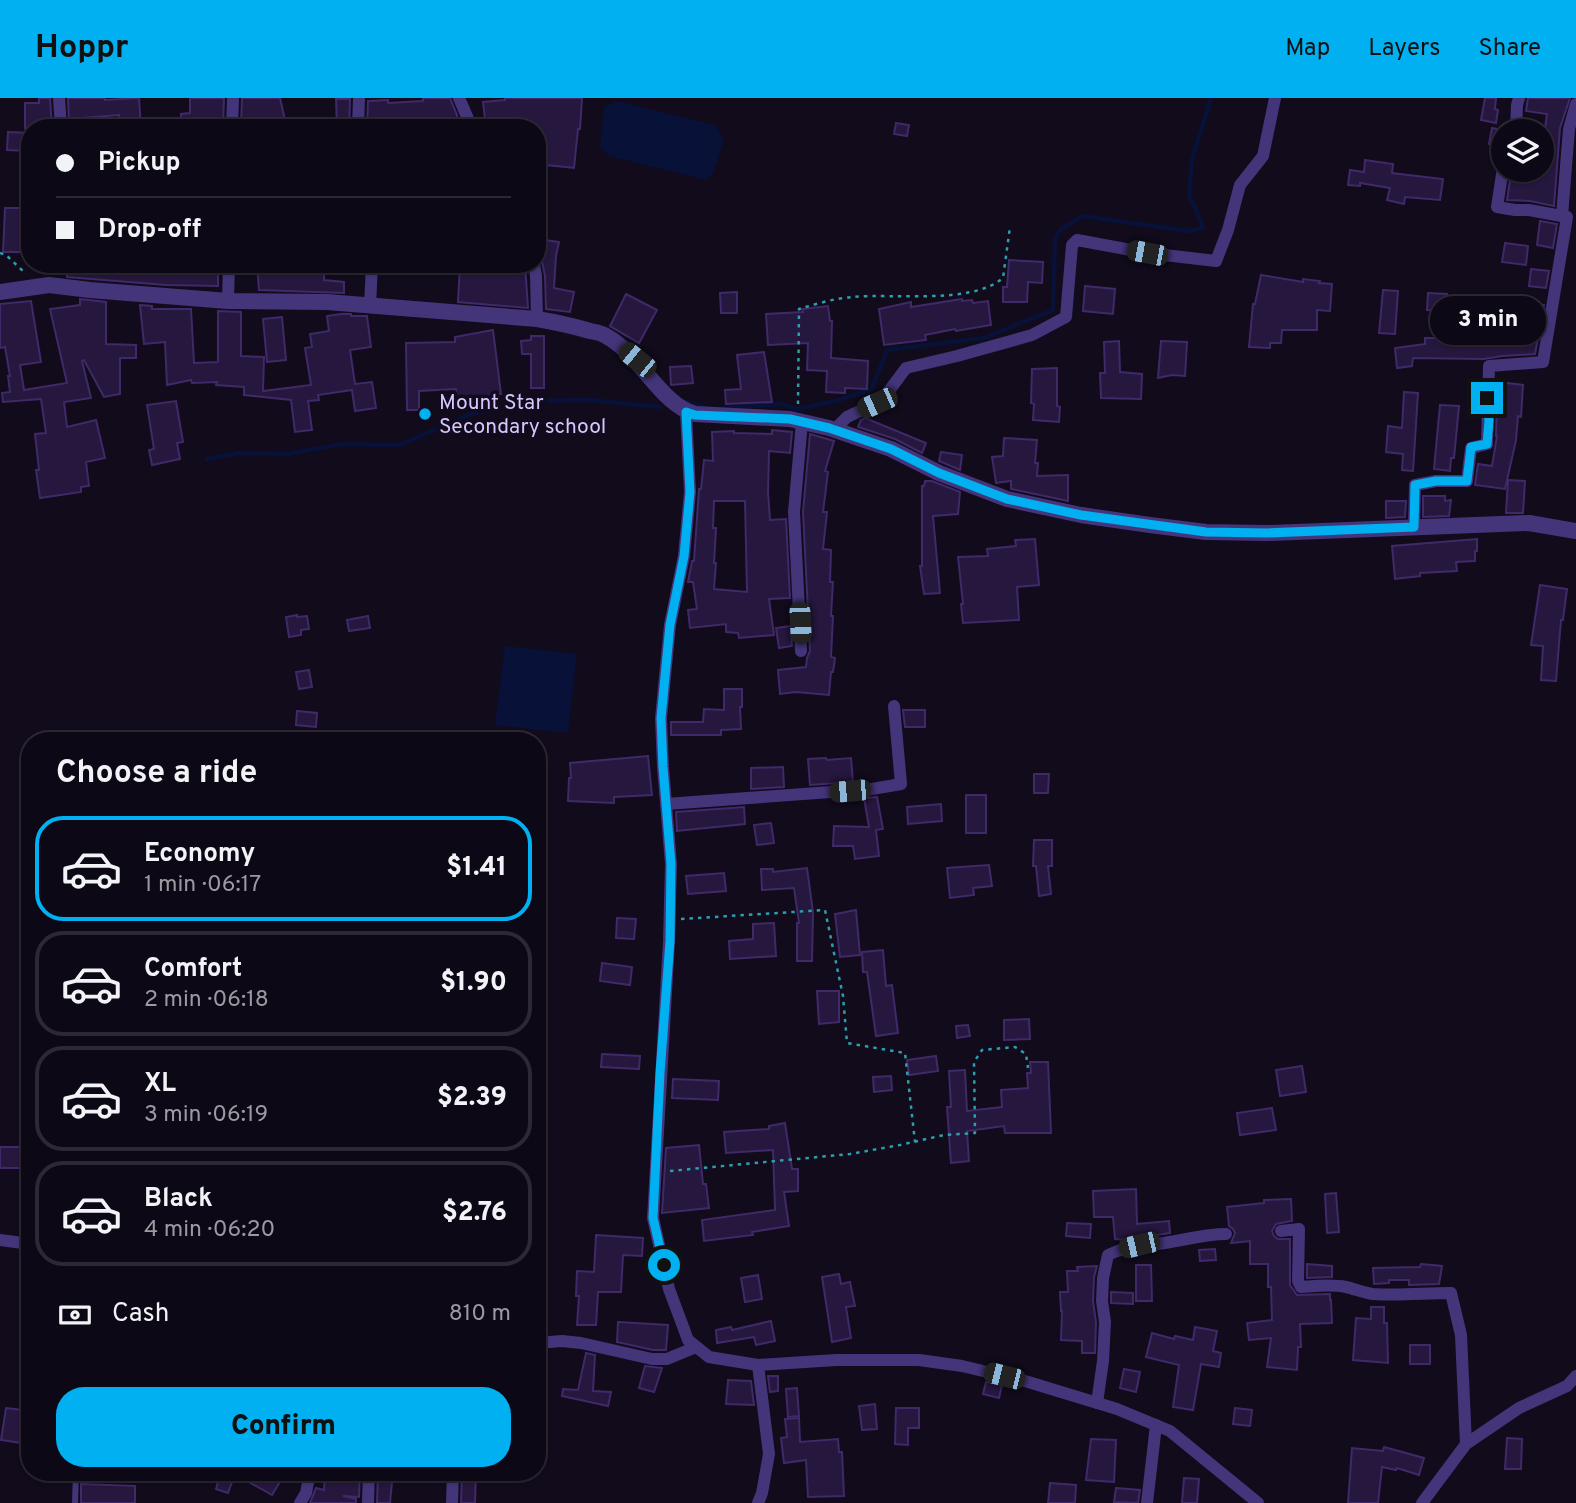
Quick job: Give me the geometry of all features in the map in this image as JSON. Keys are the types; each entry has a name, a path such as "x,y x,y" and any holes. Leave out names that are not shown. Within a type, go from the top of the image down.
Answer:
{"street":[{"path":"59,98 60,119"},
{"path":"233,98 233,119"},
{"path":"358,119 359,98"},
{"path":"459,98 468,119"},
{"path":"834,430 847,417 883,399 906,368 1032,335 1066,317 1072,245 1077,240 1147,253 1216,261 1228,230 1240,185 1264,156 1275,98"},
{"path":"1516,119 1519,98"},
{"path":"1414,527 1415,485 1436,481 1467,481 1471,447 1487,444 1489,366 1544,362 1568,217 1570,129 1576,104"},
{"path":"1501,182 1497,207 1568,217"},
{"path":"228,301 229,273"},
{"path":"370,306 372,273"},
{"path":"536,273 537,319"},
{"path":"0,292 49,285 228,301 327,302 537,319 567,324 606,335 637,360 671,401 686,412 695,415 790,419 834,430 891,449 939,473 1007,499 1081,515 1206,532 1267,533 1529,523 1576,531"},
{"path":"686,412 689,505 684,556 670,625 661,718 671,864 670,941 653,1218 669,1289 688,1340 709,1357 758,1365 836,1360 919,1360 962,1366 1025,1381 1117,1409 1170,1431 1258,1503"},
{"path":"801,651 794,512 802,422"},
{"path":"666,804 872,789 901,784 894,706"},
{"path":"1281,1231 1299,1229 1298,1281 1301,1287 1344,1287 1370,1294 1406,1296 1451,1293 1461,1335 1465,1444"},
{"path":"1097,1403 1104,1361 1105,1322 1102,1301 1108,1255 1139,1245 1226,1234"},
{"path":"0,1240 21,1243"},
{"path":"546,1342 581,1343 652,1359 667,1359 696,1347"},
{"path":"758,1365 769,1454 758,1503"},
{"path":"1422,1503 1465,1444 1518,1408 1567,1386 1576,1376"},
{"path":"1147,1503 1156,1425"},
{"path":"300,1503 308,1481"},
{"path":"368,1503 369,1481"},
{"path":"453,1481 453,1503"}],"lane":[{"path":"75,1503 76,1481"}],"path":[{"path":"798,404 799,309 850,297 966,294 994,286 1003,278 1010,227"},
{"path":"0,253 6,255 21,270"},
{"path":"24,273 36,288"},
{"path":"669,920 825,910 843,996 847,1043 905,1053 915,1142"},
{"path":"655,1172 850,1154 944,1135 975,1133 974,1062 982,1050 1015,1047 1026,1054 1028,1068"}],"shaded area":[{"path":"616,101 715,125 724,139 713,173 706,180 609,156 600,146 604,107"},
{"path":"505,646 577,654 568,733 495,725"}],"building":[{"path":"39,98 50,98 51,119 25,119 25,103 39,103"},
{"path":"68,98 139,98 140,119 119,119 119,115 69,119"},
{"path":"190,98 224,98 223,119 181,119 181,114 190,113"},
{"path":"242,98 280,98 285,119 241,119"},
{"path":"423,98 450,98 457,119 367,119 368,101 423,101"},
{"path":"582,98 574,168 546,165 546,119 485,119 483,102"},
{"path":"1485,98 1496,98 1497,119 1491,119 1491,122 1481,120"},
{"path":"1528,98 1570,98 1560,128 1554,206 1507,200 1510,182 1554,182 1554,119 1546,119 1547,114 1526,111"},
{"path":"336,99 350,99 349,119 337,119"},
{"path":"896,123 909,125 907,136 894,134"},
{"path":"8,132 21,133 21,151 7,150"},
{"path":"1365,160 1393,164 1392,173 1443,179 1440,200 1405,197 1404,204 1387,200 1390,188 1360,183 1360,186 1348,185 1350,170 1364,172"},
{"path":"5,208 21,208 21,252 3,252"},
{"path":"1540,221 1557,224 1553,248 1537,245"},
{"path":"546,240 559,242 554,288 574,292 570,312 546,309"},
{"path":"1505,243 1528,246 1526,265 1502,262"},
{"path":"1009,260 1043,262 1042,283 1028,282 1027,302 1003,302 1003,287 1007,287"},
{"path":"1531,269 1549,271 1546,288 1529,286"},
{"path":"67,273 218,273 218,286 166,285 67,277"},
{"path":"258,273 324,273 324,280 344,282 344,293 259,290"},
{"path":"460,273 526,273 528,308 458,302"},
{"path":"1261,275 1332,284 1330,311 1317,310 1317,330 1282,330 1281,343 1270,343 1270,348 1249,347 1253,304"},
{"path":"1085,286 1115,289 1113,314 1083,311"},
{"path":"1383,290 1398,291 1395,334 1379,333"},
{"path":"737,292 737,313 721,313 720,293"},
{"path":"1428,293 1447,294 1446,311 1427,310"},
{"path":"626,294 657,310 639,343 610,326"},
{"path":"80,299 106,302 106,344 136,345 136,358 120,358 120,394 104,397 84,360 82,361 91,398 64,402 67,427 96,420 105,458 86,462 89,486 81,487 81,492 40,498 35,434 46,433 41,399 3,402 2,393 10,392 10,376 5,347 0,348 0,304 31,301 41,362 20,365 24,390 67,383 50,309 80,305"},
{"path":"962,299 972,300 973,303 988,301 991,325 925,335 926,340 884,345 879,309 911,302 911,307"},
{"path":"1537,304 1544,305 1535,354 1484,359 1413,358 1412,366 1397,368 1395,348 1425,344 1425,338 1455,338 1455,341 1532,339"},
{"path":"140,305 152,306 152,309 191,309 194,363 218,362 218,311 241,312 241,356 264,357 263,391 311,385 305,348 312,347 310,334 329,331 327,316 367,316 371,347 350,350 355,384 372,382 376,408 355,411 352,390 318,395 319,400 308,401 312,430 295,432 291,400 244,395 244,387 216,385 217,382 192,383 191,380 167,385 165,342 144,344"},
{"path":"828,306 832,321 831,358 868,361 867,389 845,388 845,393 826,392 827,371 807,370 808,343 768,345 766,314 803,312 802,309"},
{"path":"282,317 286,360 267,362 263,319"},
{"path":"493,330 501,394 473,398 474,408 457,409 456,389 419,391 419,410 407,410 406,343 455,342 455,337"},
{"path":"531,336 544,336 544,388 531,388 531,354 522,354 521,341 531,340"},
{"path":"1119,341 1120,372 1142,374 1141,399 1101,398 1100,373 1105,373 1104,342"},
{"path":"1161,341 1187,342 1185,376 1158,378"},
{"path":"764,352 772,402 726,404 725,390 741,389 737,355"},
{"path":"691,366 693,383 671,385 670,367"},
{"path":"1057,368 1059,422 1033,420 1032,369"},
{"path":"1499,382 1523,385 1521,417 1518,416 1516,440 1505,489 1475,485 1478,464 1492,466 1497,436"},
{"path":"1404,392 1418,393 1413,471 1402,470 1403,454 1386,452 1388,426 1402,428"},
{"path":"176,401 183,442 177,443 180,459 152,465 149,450 154,449 147,405"},
{"path":"1440,405 1459,406 1454,458 1451,458 1450,471 1434,469"},
{"path":"865,418 926,443 922,453 895,439 858,427"},
{"path":"772,430 792,432 790,453 769,451 768,492 770,520 786,519 790,598 769,599 774,635 739,638 738,633 726,632 726,624 690,628 688,610 697,609 693,582 688,582 694,561 699,489 704,460 713,461 712,432 772,434","holes":["714,501 745,501 747,592 714,589"]},
{"path":"810,434 834,441 825,471 828,472 823,512 827,512 823,549 831,550 831,657 835,658 829,695 796,692 780,694 778,670 806,667 810,651 803,512"},
{"path":"1004,438 1037,440 1037,476 1068,475 1068,501 1011,489 1011,481 996,483 992,457 1003,456"},
{"path":"941,452 962,455 960,470 939,461"},
{"path":"1508,480 1525,481 1523,513 1506,513"},
{"path":"925,481 960,492 958,514 933,516 940,593 924,594 920,566 922,486"},
{"path":"1423,496 1445,496 1445,501 1451,500 1449,516 1423,517"},
{"path":"1386,501 1406,501 1405,517 1386,518"},
{"path":"1035,539 1039,585 1017,587 1019,620 963,623 958,557 988,556 987,549 1016,546 1015,540"},
{"path":"1477,539 1475,561 1456,562 1457,571 1420,573 1420,576 1395,579 1392,546"},
{"path":"1540,585 1567,589 1561,620 1556,681 1541,680 1543,646 1531,645"},
{"path":"307,616 309,629 301,630 301,635 289,637 286,617"},
{"path":"368,616 370,628 349,631 347,620"},
{"path":"791,626 792,646 779,648 776,628"},
{"path":"309,670 312,687 299,689 296,672"},
{"path":"724,689 742,689 741,729 721,730 721,735 671,735 671,722 703,722 704,709 724,710"},
{"path":"903,710 925,710 925,727 905,727"},
{"path":"297,711 317,713 316,727 296,725"},
{"path":"648,756 652,795 614,797 614,803 568,801 570,763"},
{"path":"851,758 853,782 810,785 808,759"},
{"path":"783,767 784,787 751,789 751,768"},
{"path":"1034,774 1049,774 1048,793 1034,793"},
{"path":"966,795 986,795 986,833 966,833"},
{"path":"877,797 883,829 876,830 879,856 855,859 853,846 833,846 834,826 869,827 864,798"},
{"path":"941,804 942,821 908,824 907,807"},
{"path":"744,807 745,824 677,831 676,812"},
{"path":"771,823 774,843 757,845 754,825"},
{"path":"1034,840 1052,840 1052,866 1048,866 1051,894 1039,896 1036,866 1033,866"},
{"path":"989,865 992,886 973,888 974,895 950,898 947,868"},
{"path":"807,868 813,912 812,961 797,961 799,923 794,888 762,890 761,869 773,869 773,872"},
{"path":"724,873 726,891 688,894 686,876"},
{"path":"856,910 860,955 840,957 835,914"},
{"path":"617,918 636,919 634,939 616,938"},
{"path":"774,923 776,956 730,959 729,941 753,939 753,924"},
{"path":"883,950 886,986 892,985 898,1033 876,1036 867,972 863,972 862,952"},
{"path":"602,963 632,967 630,985 600,981"},
{"path":"817,991 839,991 839,1022 819,1024"},
{"path":"1029,1019 1030,1039 1004,1040 1004,1020"},
{"path":"968,1025 970,1036 957,1038 956,1026"},
{"path":"602,1054 640,1056 639,1069 601,1067"},
{"path":"936,1056 938,1071 909,1075 907,1060"},
{"path":"1030,1062 1048,1062 1051,1133 1005,1133 1004,1126 967,1131 969,1161 951,1163 947,1107 951,1107 949,1071 965,1070 967,1111 1002,1107 1001,1090 1028,1088 1027,1073 1031,1073"},
{"path":"1302,1066 1306,1092 1280,1096 1276,1070"},
{"path":"891,1076 892,1090 874,1092 873,1077"},
{"path":"673,1079 719,1081 718,1100 672,1098"},
{"path":"1272,1108 1276,1130 1240,1135 1237,1113"},
{"path":"785,1123 792,1169 798,1169 798,1191 784,1192 789,1226 752,1232 753,1235 704,1241 702,1220 775,1210 773,1150 726,1153 724,1132 769,1129 769,1126"},
{"path":"699,1145 703,1184 706,1184 709,1208 662,1213 666,1148"},
{"path":"0,1147 21,1147 21,1168 0,1168"},
{"path":"1136,1189 1137,1224 1169,1221 1170,1233 1126,1240 1115,1239 1113,1217 1094,1217 1093,1191"},
{"path":"1336,1193 1339,1232 1327,1233 1325,1194"},
{"path":"1291,1199 1292,1221 1276,1224 1272,1231 1278,1239 1290,1239 1290,1285 1297,1295 1330,1294 1332,1323 1300,1324 1301,1347 1298,1347 1297,1370 1267,1367 1271,1338 1249,1340 1247,1323 1272,1320 1268,1264 1250,1264 1250,1241 1231,1243 1235,1233 1229,1226 1227,1207 1264,1203 1264,1200"},
{"path":"1067,1223 1091,1224 1090,1238 1066,1236"},
{"path":"596,1235 643,1238 642,1256 623,1255 621,1292 598,1292 596,1325 577,1325 577,1271 594,1272"},
{"path":"1215,1249 1216,1260 1200,1261 1199,1250"},
{"path":"1307,1264 1332,1266 1332,1277 1307,1278"},
{"path":"1421,1264 1442,1266 1439,1284 1409,1285 1409,1280 1389,1280 1389,1283 1374,1284 1373,1268 1420,1267"},
{"path":"1136,1265 1151,1265 1152,1301 1136,1301"},
{"path":"1097,1266 1093,1301 1096,1322 1095,1353 1082,1353 1082,1341 1061,1340 1060,1292 1068,1292 1067,1271 1078,1271 1077,1267"},
{"path":"839,1274 841,1284 850,1282 855,1306 846,1307 851,1338 832,1342 822,1277"},
{"path":"758,1275 762,1299 745,1302 741,1278"},
{"path":"1111,1292 1133,1293 1133,1304 1111,1303"},
{"path":"1371,1307 1384,1307 1388,1363 1353,1360 1356,1318 1371,1319"},
{"path":"771,1321 775,1341 756,1345 754,1337 717,1343 716,1330 731,1327 732,1330"},
{"path":"618,1322 668,1325 666,1350 617,1342"},
{"path":"1195,1327 1217,1331 1213,1351 1221,1353 1219,1367 1201,1364 1193,1410 1173,1407 1179,1365 1146,1357 1152,1333 1174,1339 1175,1336 1193,1340"},
{"path":"1410,1345 1430,1345 1430,1364 1410,1364"},
{"path":"586,1353 595,1355 593,1391 611,1392 608,1406 562,1396 563,1389 578,1390"},
{"path":"645,1366 662,1368 654,1392 639,1388"},
{"path":"1124,1369 1140,1372 1136,1392 1120,1388"},
{"path":"768,1376 778,1376 778,1391 770,1392"},
{"path":"728,1380 751,1381 754,1405 726,1404"},
{"path":"986,1382 1002,1385 999,1398 983,1394"},
{"path":"797,1388 799,1416 788,1417 786,1389"},
{"path":"875,1404 877,1429 862,1430 859,1406"},
{"path":"6,1408 21,1410 21,1443 1,1440"},
{"path":"896,1408 919,1408 919,1428 908,1428 908,1445 895,1444"},
{"path":"1235,1408 1252,1410 1250,1426 1233,1424"},
{"path":"799,1418 800,1442 838,1439 839,1452 842,1452 844,1496 808,1497 806,1460 784,1463 781,1438 787,1437 785,1419"},
{"path":"1507,1438 1522,1439 1521,1469 1505,1469"},
{"path":"1091,1439 1116,1440 1114,1482 1086,1480"},
{"path":"1384,1447 1424,1458 1419,1475 1397,1468 1382,1467 1378,1503 1348,1503 1352,1448 1383,1451"},
{"path":"1184,1478 1199,1479 1197,1503 1182,1503"},
{"path":"218,1481 232,1482 228,1493 216,1489"},
{"path":"247,1481 281,1481 272,1495"},
{"path":"324,1481 360,1481 359,1497 343,1496 356,1499 356,1503 310,1503 316,1488 324,1490"},
{"path":"378,1481 392,1481 390,1503 377,1503"},
{"path":"462,1481 476,1481 475,1503 461,1503"},
{"path":"1050,1483 1076,1485 1075,1503 1048,1503"},
{"path":"81,1484 135,1486 135,1503 81,1503"},
{"path":"1116,1488 1140,1490 1138,1503 1114,1502"}],"waterway":[{"path":"722,408 781,404 797,409 839,400 872,389 887,350 984,338 1053,310 1055,239 1060,230 1083,216 1188,231 1203,228 1189,197 1192,159 1211,98"},
{"path":"207,459 238,453 287,454 342,444 400,445 468,415 526,401 589,400 660,407"},
{"path":"685,402 707,408"}],"place":[{"name":"Mount Star Secondary school","path":"425,414"}],"route":[{"path":"664,1265 653,1218 670,941 671,864 661,718 670,625 684,556 690,492 686,412 695,415 790,419 829,428 891,449 939,473 1007,499 1081,515 1206,532 1267,533 1414,527 1415,485 1436,481 1467,481 1471,447 1487,444 1487,398"}]}
